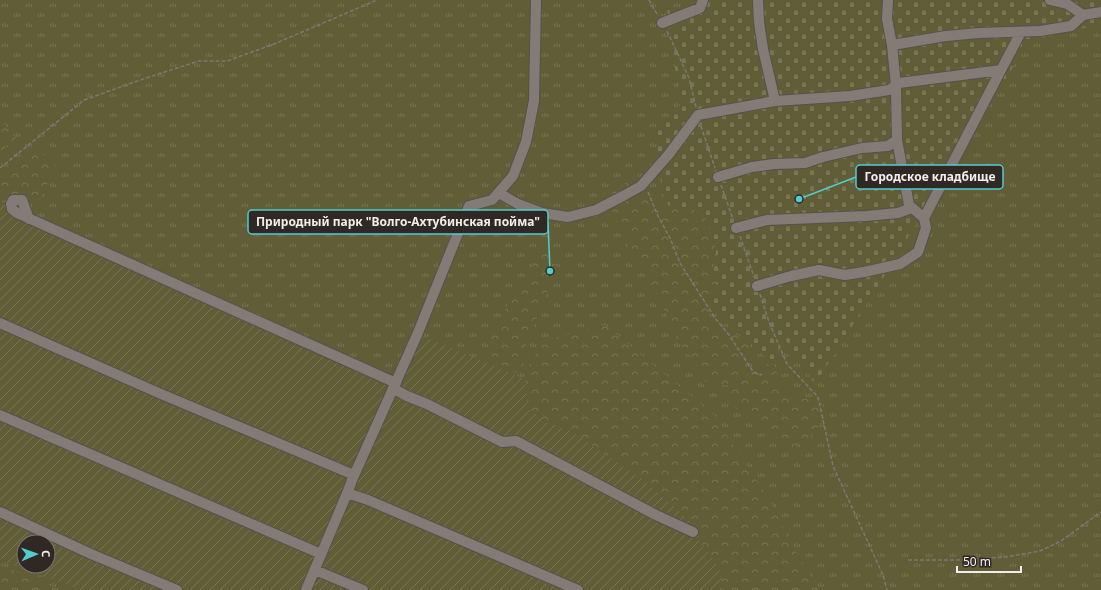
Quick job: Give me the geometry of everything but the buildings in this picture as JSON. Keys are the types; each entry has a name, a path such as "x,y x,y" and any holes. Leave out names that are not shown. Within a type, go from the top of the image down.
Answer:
{"street":[{"path":"306,590 354,475 395,386 469,206 491,201 513,176 526,142 534,102 536,0"},
{"path":"662,23 700,8 703,0"},
{"path":"758,0 759,22 763,49 775,101"},
{"path":"736,228 766,220 866,216 898,213 909,209 897,140 896,86 892,45 887,19 888,0"},
{"path":"1050,0 1067,4 1083,15"},
{"path":"892,45 979,33 1040,31 1070,26 1083,15 1101,12"},
{"path":"924,218 1021,32"},
{"path":"499,193 518,204 542,213 568,217 596,210 644,183 674,148 698,115 775,101 850,96 889,90 899,83 1001,70"},
{"path":"718,176 752,167 774,164 805,163 823,156 862,148 888,146 897,140"},
{"path":"757,286 819,270 845,275 900,264 918,252 926,228 924,218 909,205"},
{"path":"29,219 395,386 408,396 502,442 516,441 656,515 693,532"},
{"path":"0,323 161,394 354,475"},
{"path":"0,415 321,554"},
{"path":"347,493 368,500 578,590"},
{"path":"0,512 91,554 177,590"},
{"path":"315,570 363,590"}],"path":[{"path":"0,168 84,100 198,61 227,61 274,44 377,0"},
{"path":"649,0 689,78 698,115 769,322 788,364 818,397 833,466 883,575 887,590"},
{"path":"644,183 680,263 690,280 754,373 762,374"},
{"path":"908,560 958,560 1005,557 1040,551 1061,541 1101,512"}],"green space":[{"path":"0,0 1101,0 1101,590 0,590"},
{"path":"706,0 1101,0 1101,24 1029,41 881,281 815,384 783,336 774,365 736,330 708,301 718,293 720,287 710,279 716,263 716,249 709,226 704,215 689,208 669,206 662,192 656,131 680,105 667,8 706,13"},
{"path":"0,119 16,138 0,152"},
{"path":"32,146 56,165 41,198 7,204 0,203 0,175"},
{"path":"632,179 644,183 640,192 652,194 656,199 664,204 689,208 704,215 713,236 715,249 712,271 720,287 718,293 708,301 709,315 713,323 719,329 744,338 751,344 749,348 737,359 741,367 744,370 759,368 766,364 774,365 778,376 776,390 810,399 825,407 826,414 815,431 808,439 802,440 795,444 802,455 798,463 739,410 729,404 727,399 730,395 732,386 701,380 694,362 681,345 664,310 649,293 649,287 655,277 650,272 648,260 632,257 628,252 628,236 624,226 613,215 611,202 613,191"},
{"path":"0,201 86,244 389,380 410,335 427,338 525,379 528,408 548,423 571,431 646,482 689,520 693,532 719,568 722,579 722,590 81,590 37,574 56,574 56,534 16,534 16,566 0,559"},
{"path":"539,247 557,249 559,272 552,280 526,345 522,373 508,372 492,356 489,341 508,304 530,278"},
{"path":"605,325 714,415 773,506 787,537 819,590 722,590 722,579 571,431 548,423 528,408 525,379 541,341"},
{"path":"0,565 16,572 16,574 22,574 61,590 0,590"}],"place":[{"name":"Городское кладбище","path":"799,199"},
{"name":"Природный парк \"Волго-Ахтубинская пойма\"","path":"550,271"}]}
